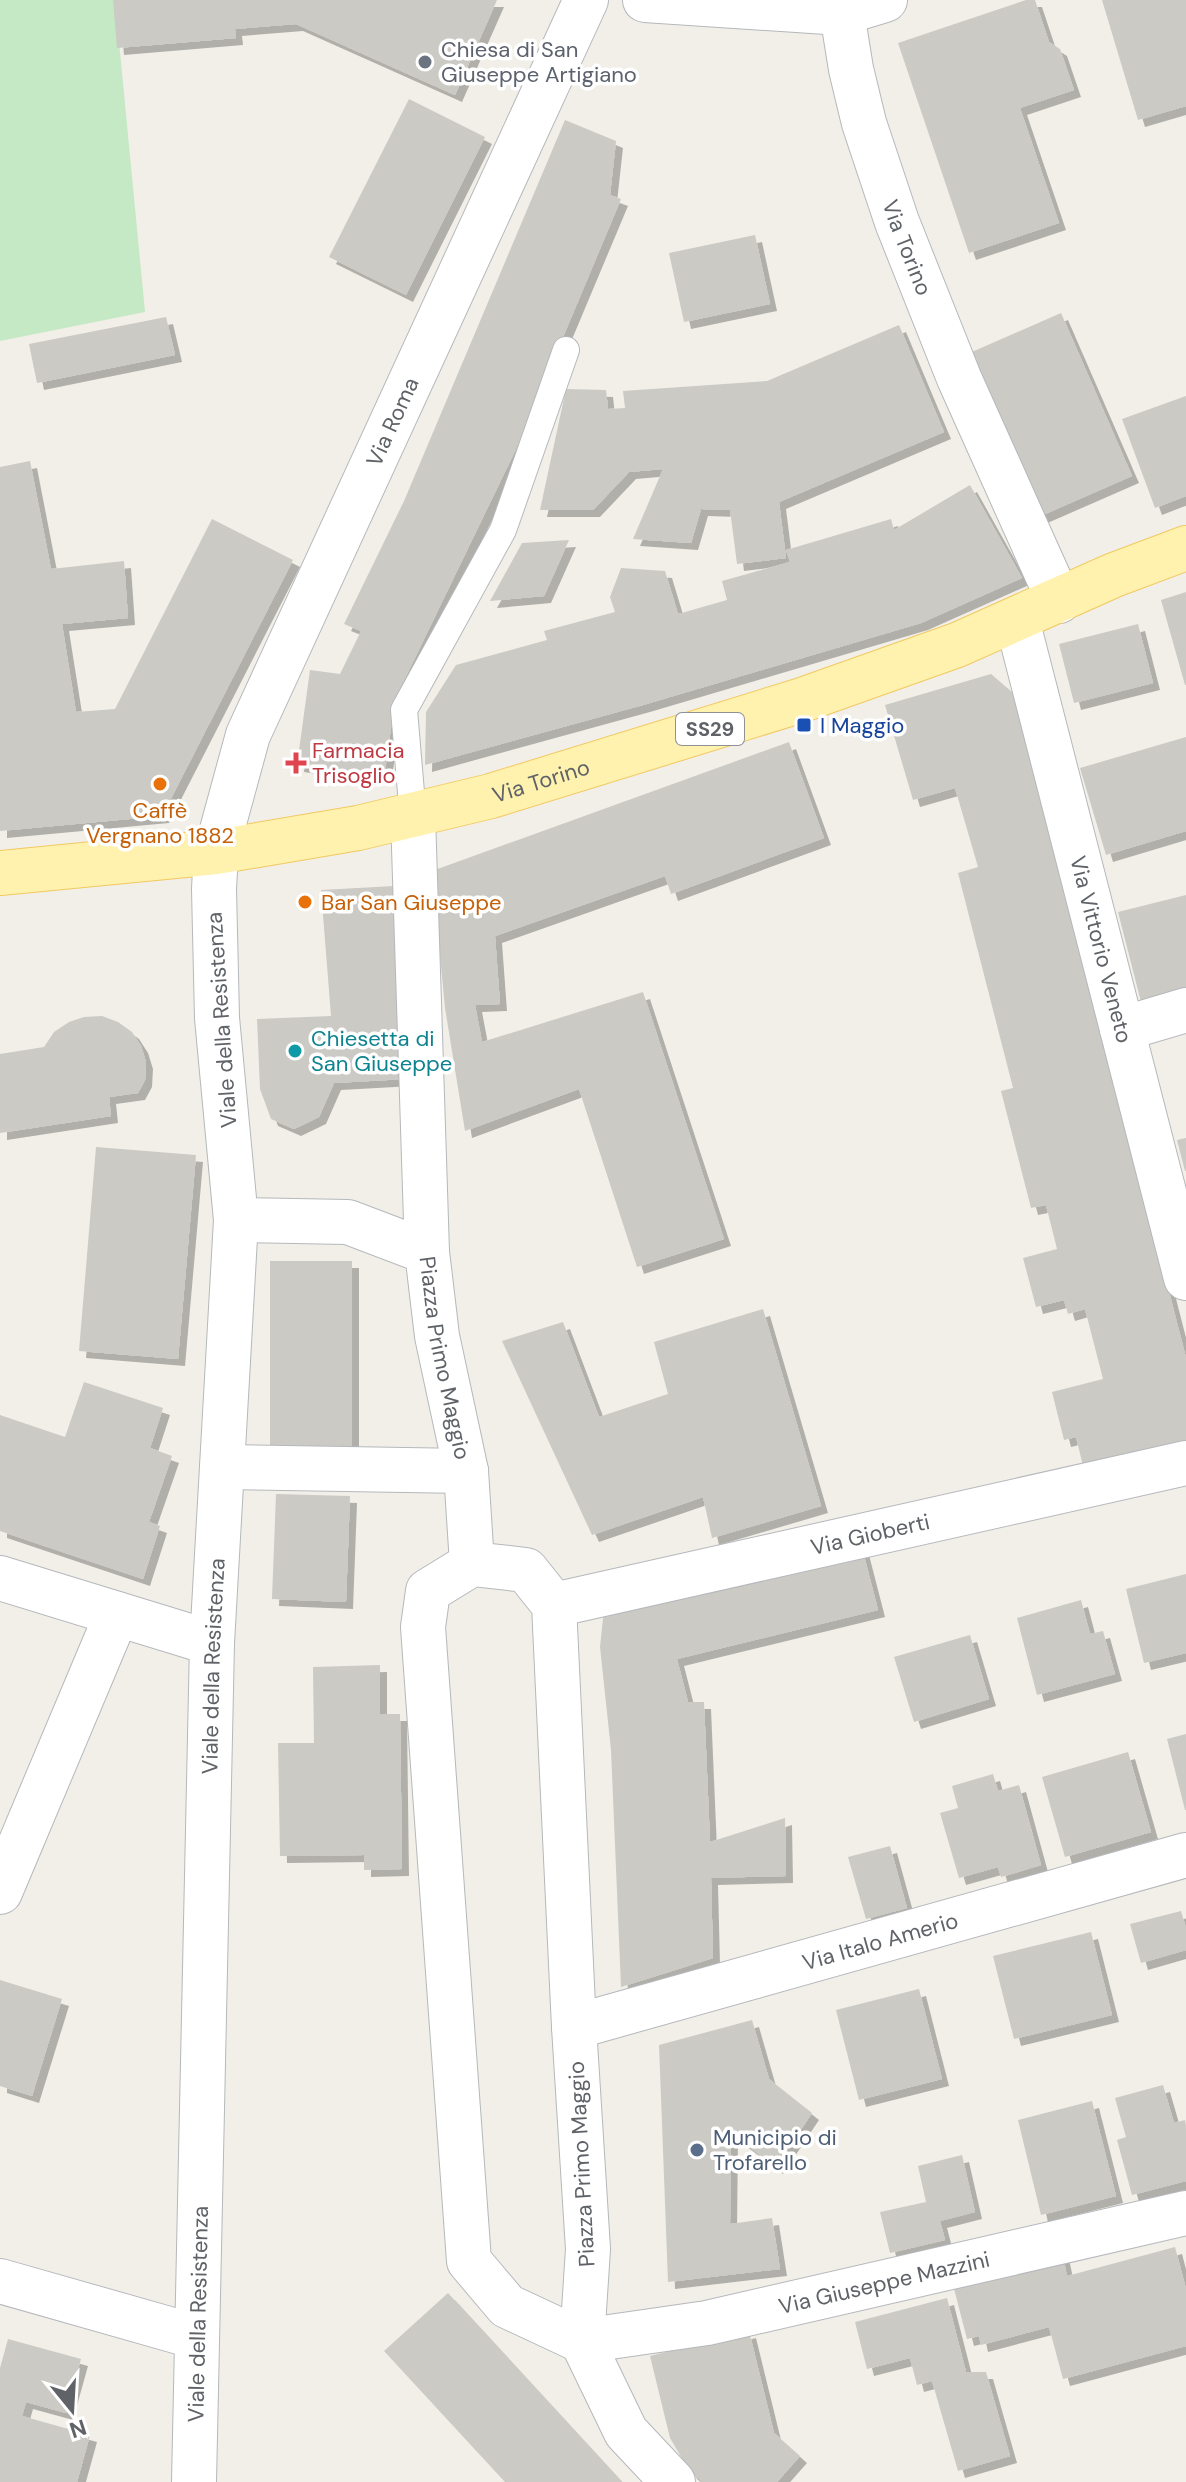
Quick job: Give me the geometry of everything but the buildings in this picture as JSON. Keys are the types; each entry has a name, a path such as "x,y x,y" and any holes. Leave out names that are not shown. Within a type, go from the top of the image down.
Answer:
{"main road":[{"name":"Via Torino","path":"0,873 216,852 358,828 491,796 802,700 957,645 1114,575 1186,548"}],"street":[{"path":"645,0 842,13 885,0"},
{"name":"Via Roma","path":"216,852 248,735 571,6"},
{"name":"Via Torino","path":"842,13 864,123 897,222 959,378 1059,601"},
{"name":"Via Vittorio Veneto","path":"1017,620 1186,1278"},
{"path":"413,816 427,1252"},
{"name":"Viale della Resistenza","path":"194,2482 212,1643 236,1220 217,1018 214,941 216,852"},
{"path":"1122,1029 1186,1010"},
{"name":"Piazza Primo Maggio","path":"236,1220 348,1222 427,1252 437,1336 466,1471 472,1564"},
{"name":"Via Gioberti","path":"554,1605 1186,1463"},
{"path":"222,1467 466,1471"},
{"path":"554,1605 526,1570 472,1564 428,1591 423,1627 469,2261 507,2306 582,2341 626,2432 673,2482"},
{"path":"0,1578 212,1643"},
{"name":"Piazza Primo Maggio","path":"554,1605 588,2249 582,2341"},
{"path":"0,1892 117,1614"},
{"name":"Via Italo Amerio","path":"574,2027 1186,1855"},
{"name":"Via Giuseppe Mazzini","path":"582,2341 707,2323 1186,2213"},
{"path":"0,2281 197,2337"}],"lane":[{"path":"413,816 404,710 503,530 566,350"}],"green space":[{"path":"0,0 115,0 145,312 0,341"}],"place":[{"name":"Chiesa di San Giuseppe Artigiano","path":"425,62"},
{"name":"I Maggio","path":"804,725"},
{"name":"Farmacia Trisoglio","path":"296,763"},
{"name":"Caffè Vergnano 1882","path":"160,784"},
{"name":"Bar San Giuseppe","path":"305,902"},
{"name":"Chiesetta di San Giuseppe","path":"295,1051"},
{"name":"Municipio di Trofarello","path":"697,2150"}]}
